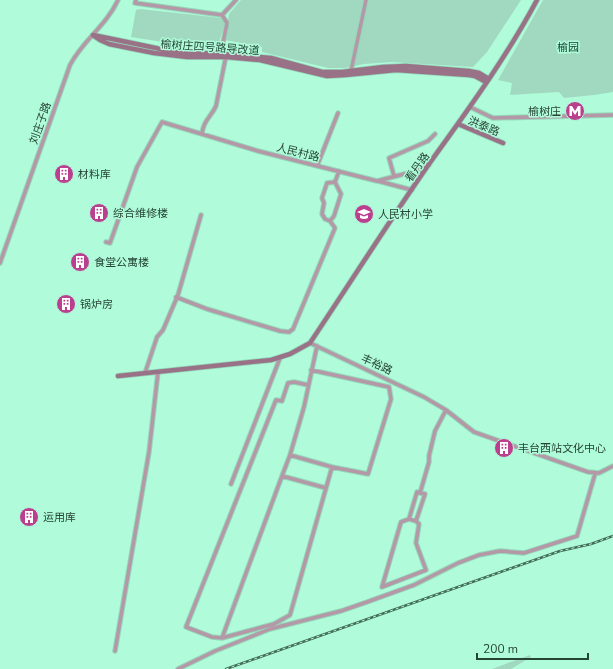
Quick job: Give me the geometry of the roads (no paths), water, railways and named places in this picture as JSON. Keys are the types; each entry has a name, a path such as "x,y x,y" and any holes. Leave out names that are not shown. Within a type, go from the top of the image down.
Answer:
{"street":[{"name":"刘庄子路","path":"0,263 70,65 76,53 108,18 118,0"},
{"path":"136,0 135,3 222,15"},
{"path":"222,15 236,0"},
{"path":"351,71 366,0"},
{"name":"看丹路","path":"310,343 514,41 537,0"},
{"path":"202,134 203,125 212,114 216,106 224,55 227,23 222,15"},
{"name":"榆树庄四号路导改道","path":"93,35 162,50 271,58 322,72 332,73 406,66 469,70 479,73 487,81"},
{"name":"榆树庄四号路导改道","path":"224,55 267,61 327,76 389,70 406,70 469,75 487,81"},
{"path":"470,107 493,118 613,115"},
{"path":"317,166 338,113"},
{"name":"人民村路","path":"106,242 110,242 137,167 162,122 258,151 412,190"},
{"name":"洪泰路","path":"458,124 503,143"},
{"path":"394,176 389,158 428,141 435,134"},
{"path":"377,181 412,172 430,164"},
{"path":"335,182 339,171"},
{"path":"330,221 334,216 342,194 335,182"},
{"path":"176,297 206,309 280,331 288,332 293,329 335,228 322,214 324,203 322,198 327,183 335,182"},
{"path":"145,373 157,337 163,330 176,297 201,215"},
{"path":"118,376 262,362 280,358 310,343"},
{"name":"丰裕路","path":"310,343 408,389 446,410 474,432 595,474"},
{"path":"222,638 290,455 304,407 317,346"},
{"path":"230,484 280,358"},
{"path":"290,455 332,467 368,474 391,399 389,387 311,370"},
{"path":"115,651 149,452 158,372"},
{"path":"308,385 288,383 282,401 276,400 186,627 212,637 222,638 274,624 290,615 332,467"},
{"path":"420,493 429,462 435,431 446,410"},
{"path":"178,669 215,651 270,629 341,611 367,602 414,584 458,563 479,555 500,551 524,553 577,536 595,474 603,472 613,466"},
{"path":"282,476 326,488"},
{"path":"409,519 417,492 425,494 416,521"},
{"path":"409,519 416,521 419,524 416,543 426,570 382,587 401,522 409,519"}],"railway":[{"path":"226,669 560,551 591,544 613,536"}],"place":[{"name":"榆树庄","path":"575,111"},
{"name":"材料库","path":"64,174"},
{"name":"综合维修楼","path":"99,213"},
{"name":"人民村小学","path":"364,214"},
{"name":"食堂公寓楼","path":"80,262"},
{"name":"锅炉房","path":"66,304"},
{"name":"丰台西站文化中心","path":"504,448"},
{"name":"运用库","path":"29,517"}],"park label":[{"name":"榆园","path":"568,47"}]}
